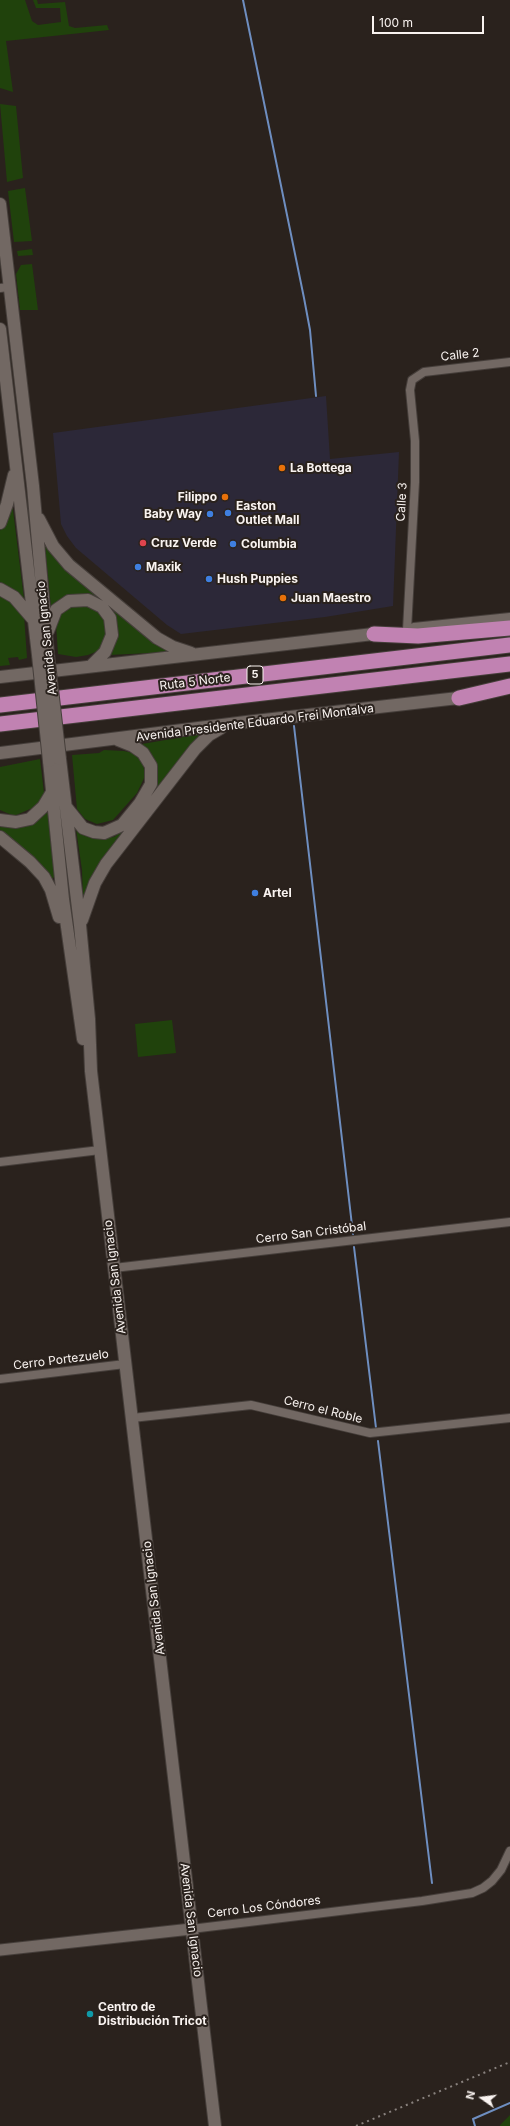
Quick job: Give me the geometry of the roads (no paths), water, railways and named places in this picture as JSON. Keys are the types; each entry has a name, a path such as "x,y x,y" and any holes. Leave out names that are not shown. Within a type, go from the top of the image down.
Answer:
{"highway":[{"path":"374,634 418,636 510,628"},
{"name":"Ruta 5 Norte","path":"0,705 510,645"},
{"name":"Ruta 5 Norte","path":"0,724 510,664"},
{"path":"459,698 510,686"}],"main road":[{"name":"Avenida San Ignacio","path":"0,204 5,287 36,510 38,554 46,638 43,654"},
{"name":"Avenida San Ignacio","path":"0,328 19,487 32,618 43,654 55,760 65,804 80,925 89,1018 91,1071 215,2126"},
{"path":"0,523 8,504 16,466"},
{"path":"19,487 26,490 33,486"},
{"path":"36,510 53,546 69,565 162,642 179,650 198,654"},
{"path":"0,589 14,597 32,618"},
{"path":"46,638 54,614 64,603 74,599 83,599 97,604 110,618 112,635 106,652 91,666"},
{"path":"2,676 510,619"},
{"name":"Avenida Presidente Eduardo Frei Montalva","path":"2,754 228,725 510,692"},
{"path":"80,925 91,891 106,864 199,744 209,735 228,725"},
{"path":"65,804 79,824 94,832 109,832 118,828 125,822 148,790 152,771 149,761 143,753 133,746 116,740"},
{"name":"Avenida San Ignacio","path":"55,760 52,792 68,941 82,1032 91,1071"},
{"path":"0,820 16,822 30,819 43,807 52,792"},
{"path":"0,837 30,862 44,877 51,890 61,926 68,941"}],"street":[{"name":"Calle 2","path":"415,377 424,372 510,362"},
{"name":"Calle 3","path":"407,630 416,482 415,441 410,390 412,380 415,377"},
{"path":"0,1162 100,1150"},
{"name":"Cerro San Cristóbal","path":"114,1268 510,1222"},
{"name":"Cerro Portezuelo","path":"0,1379 125,1364"},
{"name":"Cerro el Roble","path":"132,1418 251,1405 370,1433 510,1418"},
{"name":"Cerro Los Cóndores","path":"0,1950 191,1929 468,1894 478,1891 492,1881 501,1870 510,1851"}],"waterway":[{"path":"243,0 310,330 316,396"},
{"path":"294,726 353,1234"},
{"path":"354,1247 376,1428"},
{"path":"378,1441 432,1883"},
{"path":"475,2126 473,2119 510,2103"}],"railway":[{"path":"356,2126 510,2062"}],"place":[{"name":"La Bottega","path":"282,468"},
{"name":"Filippo","path":"225,497"},
{"name":"Easton Outlet Mall","path":"228,513"},
{"name":"Baby Way","path":"210,514"},
{"name":"Cruz Verde","path":"143,543"},
{"name":"Columbia","path":"233,544"},
{"name":"Maxik","path":"138,567"},
{"name":"Hush Puppies","path":"209,579"},
{"name":"Juan Maestro","path":"283,598"},
{"name":"Artel","path":"255,893"},
{"name":"Centro de Distribución Tricot","path":"90,2014"}]}
